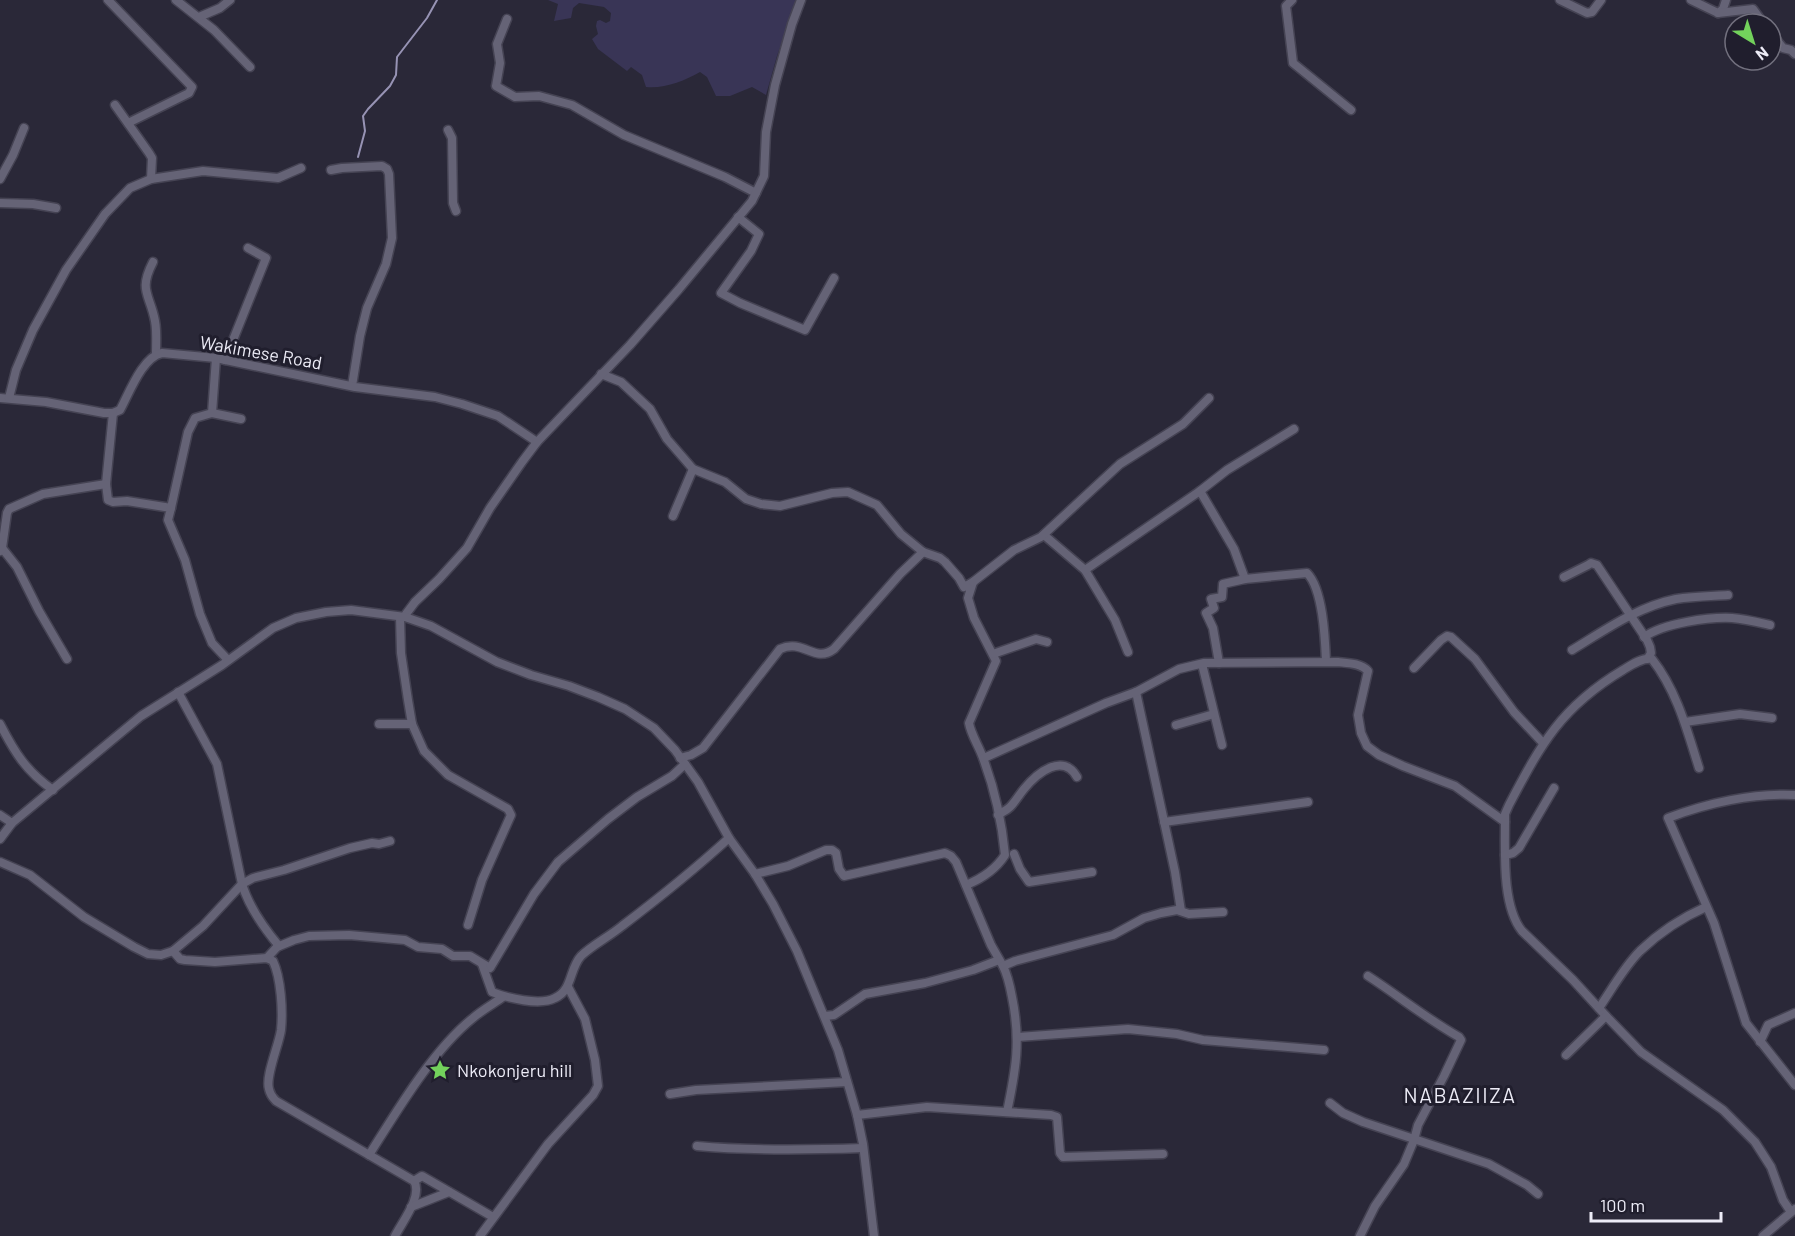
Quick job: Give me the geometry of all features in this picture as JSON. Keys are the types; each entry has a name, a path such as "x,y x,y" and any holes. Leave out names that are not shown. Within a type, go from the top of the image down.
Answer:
{"street":[{"path":"108,0 192,87 189,93 128,123"},
{"path":"176,0 214,30 250,67"},
{"path":"199,17 220,8 230,0"},
{"path":"468,925 482,880 511,814 508,809 448,775 424,752 412,723 401,653 403,617 467,548 490,508 537,442 630,345 752,201 764,176 766,132 775,85 801,0"},
{"path":"1292,0 1286,6 1293,63 1351,110"},
{"path":"1560,0 1587,13 1592,12 1601,0"},
{"path":"1691,0 1718,12 1753,9 1755,12"},
{"path":"1718,12 1723,9 1726,0"},
{"path":"507,19 497,44 500,63 496,86 515,97 539,96 572,105 624,135 725,177 756,193"},
{"path":"115,105 152,158 151,179"},
{"path":"0,179 24,128"},
{"path":"448,130 452,138 453,203 456,212"},
{"path":"332,170 382,166 389,174 392,238 386,264 362,327 352,386"},
{"path":"153,262 146,275 146,283 147,297 155,321 156,354 146,363 120,410 113,413 4,398 33,330 66,270 105,214 130,188 151,179 203,171 278,178 301,168"},
{"path":"0,203 33,204 56,208"},
{"path":"738,217 759,234 751,251 721,293 805,330 834,278"},
{"path":"212,412 220,359 266,258 248,248"},
{"name":"Wakimese Road","path":"156,354 220,359 352,386 435,398 498,416 537,442"},
{"path":"601,374 621,382 650,409 667,439 693,469 725,482 746,499 761,504 780,506 832,493 848,492 877,505 901,534 922,552 940,558 959,578 964,587 1014,550 1044,535 1120,464 1183,424 1209,398"},
{"path":"228,660 212,643 200,614 185,560 168,520 192,422 198,416 212,412 241,419"},
{"path":"113,413 106,484 108,500 171,508"},
{"path":"1085,570 1227,470 1294,429"},
{"path":"673,516 693,469"},
{"path":"67,658 39,611 17,567 1,550 7,513 14,506 43,494 106,484"},
{"path":"1200,491 1234,549 1245,579"},
{"path":"1044,535 1085,570 1114,620 1128,652"},
{"path":"267,958 279,946 309,936 349,935 405,940 418,946 442,949 453,956 470,957 490,968 534,894 558,862 608,819 672,776 682,761 703,748 780,649 788,645 798,646 824,655 834,649 922,552"},
{"path":"1564,577 1595,564 1644,637 1650,647 1651,656 1613,676 1565,715 1543,743 1509,805 1504,822 1506,880 1517,924 1641,1052 1722,1110 1755,1142 1771,1167 1783,1200 1793,1211 1763,1236"},
{"path":"1219,663 1213,628 1206,613 1214,608 1211,599 1222,597 1223,584 1245,579 1306,573 1312,579 1323,620 1326,661"},
{"path":"966,885 986,874 1005,855 984,758 969,723 995,663 968,598 973,582"},
{"path":"1572,650 1630,615 1652,606 1676,599 1728,595"},
{"path":"0,839 12,823 141,716 273,628 296,618 351,610 403,617 431,626 497,662 569,686 625,709 667,739 698,782 729,838 773,904 797,951 838,1050 857,1114 874,1236"},
{"path":"1644,637 1663,627 1704,620 1736,619 1770,625"},
{"path":"1414,668 1441,640 1447,636 1450,637 1475,659 1514,712 1543,743"},
{"path":"993,654 1036,639 1047,642"},
{"path":"1648,658 1652,659 1668,682 1685,722 1699,768"},
{"path":"984,758 1106,703 1136,692 1179,669 1219,663 1326,661 1349,663 1367,668 1368,672 1358,715 1363,739 1367,746 1379,755 1462,789 1504,822"},
{"path":"1202,664 1222,745"},
{"path":"178,692 217,764 245,895 279,946"},
{"path":"1136,692 1176,872 1181,911"},
{"path":"1176,725 1214,714"},
{"path":"1685,722 1740,714 1772,718"},
{"path":"379,724 412,723"},
{"path":"0,724 17,755 38,779 53,790"},
{"path":"998,815 1012,806 1031,781 1053,766 1067,766 1077,777"},
{"path":"1505,855 1519,848 1554,788"},
{"path":"1795,795 1725,801 1668,818 1717,933 1746,1023 1795,1085"},
{"path":"1164,822 1308,801"},
{"path":"0,815 12,823"},
{"path":"482,964 492,992 503,997 545,1001 556,998 568,987 576,962 582,955 687,876 729,838"},
{"path":"0,862 30,875 84,918 148,954 161,955 173,951 203,926 242,884 253,878 350,848 390,841"},
{"path":"755,874 788,866 828,849 836,853 839,869 844,876 945,853 953,858 991,945 1010,982 1018,1037 1007,1112"},
{"path":"1014,854 1029,882 1092,872"},
{"path":"1599,1008 1638,953 1669,927 1706,907"},
{"path":"825,1016 834,1015 865,994 926,983 1113,935 1144,918 1172,910 1189,914 1223,912"},
{"path":"173,951 180,959 185,960 215,962 267,958 273,960 282,1011 281,1031 268,1086 272,1096 281,1105 414,1181 417,1189 416,1197 394,1236"},
{"path":"1360,1236 1375,1206 1404,1164 1418,1125 1461,1040 1368,976"},
{"path":"480,1236 548,1144 598,1086 595,1060 585,1019 568,987"},
{"path":"369,1155 438,1054 472,1018 503,997"},
{"path":"1760,1042 1768,1025 1795,1013"},
{"path":"1566,1055 1605,1016"},
{"path":"1018,1037 1128,1029 1177,1034 1203,1040 1324,1050"},
{"path":"670,1094 696,1090 847,1082"},
{"path":"1330,1103 1343,1113 1362,1122 1489,1164 1527,1185 1538,1194"},
{"path":"857,1114 927,1107 1055,1116 1060,1154 1063,1157 1163,1154"},
{"path":"696,1146 812,1150 863,1148"},
{"path":"414,1181 422,1176 493,1217"},
{"path":"411,1207 449,1192"}],"shaded area":[{"path":"548,0 797,0 766,95 752,87 730,96 716,96 707,77 700,72 674,84 646,87 642,75 631,67 627,71 598,49 592,39 598,34 597,21 606,23 610,21 611,13 604,7 579,3 573,8 571,18 554,21 558,4"}],"waterway":[{"path":"358,157 365,131 363,116 390,86 396,75 397,57 427,18 437,0"}],"place":[{"name":"Nkokonjeru hill","path":"440,1070"}],"district":[{"name":"NABAZIIZA","path":"1460,1094"}]}
